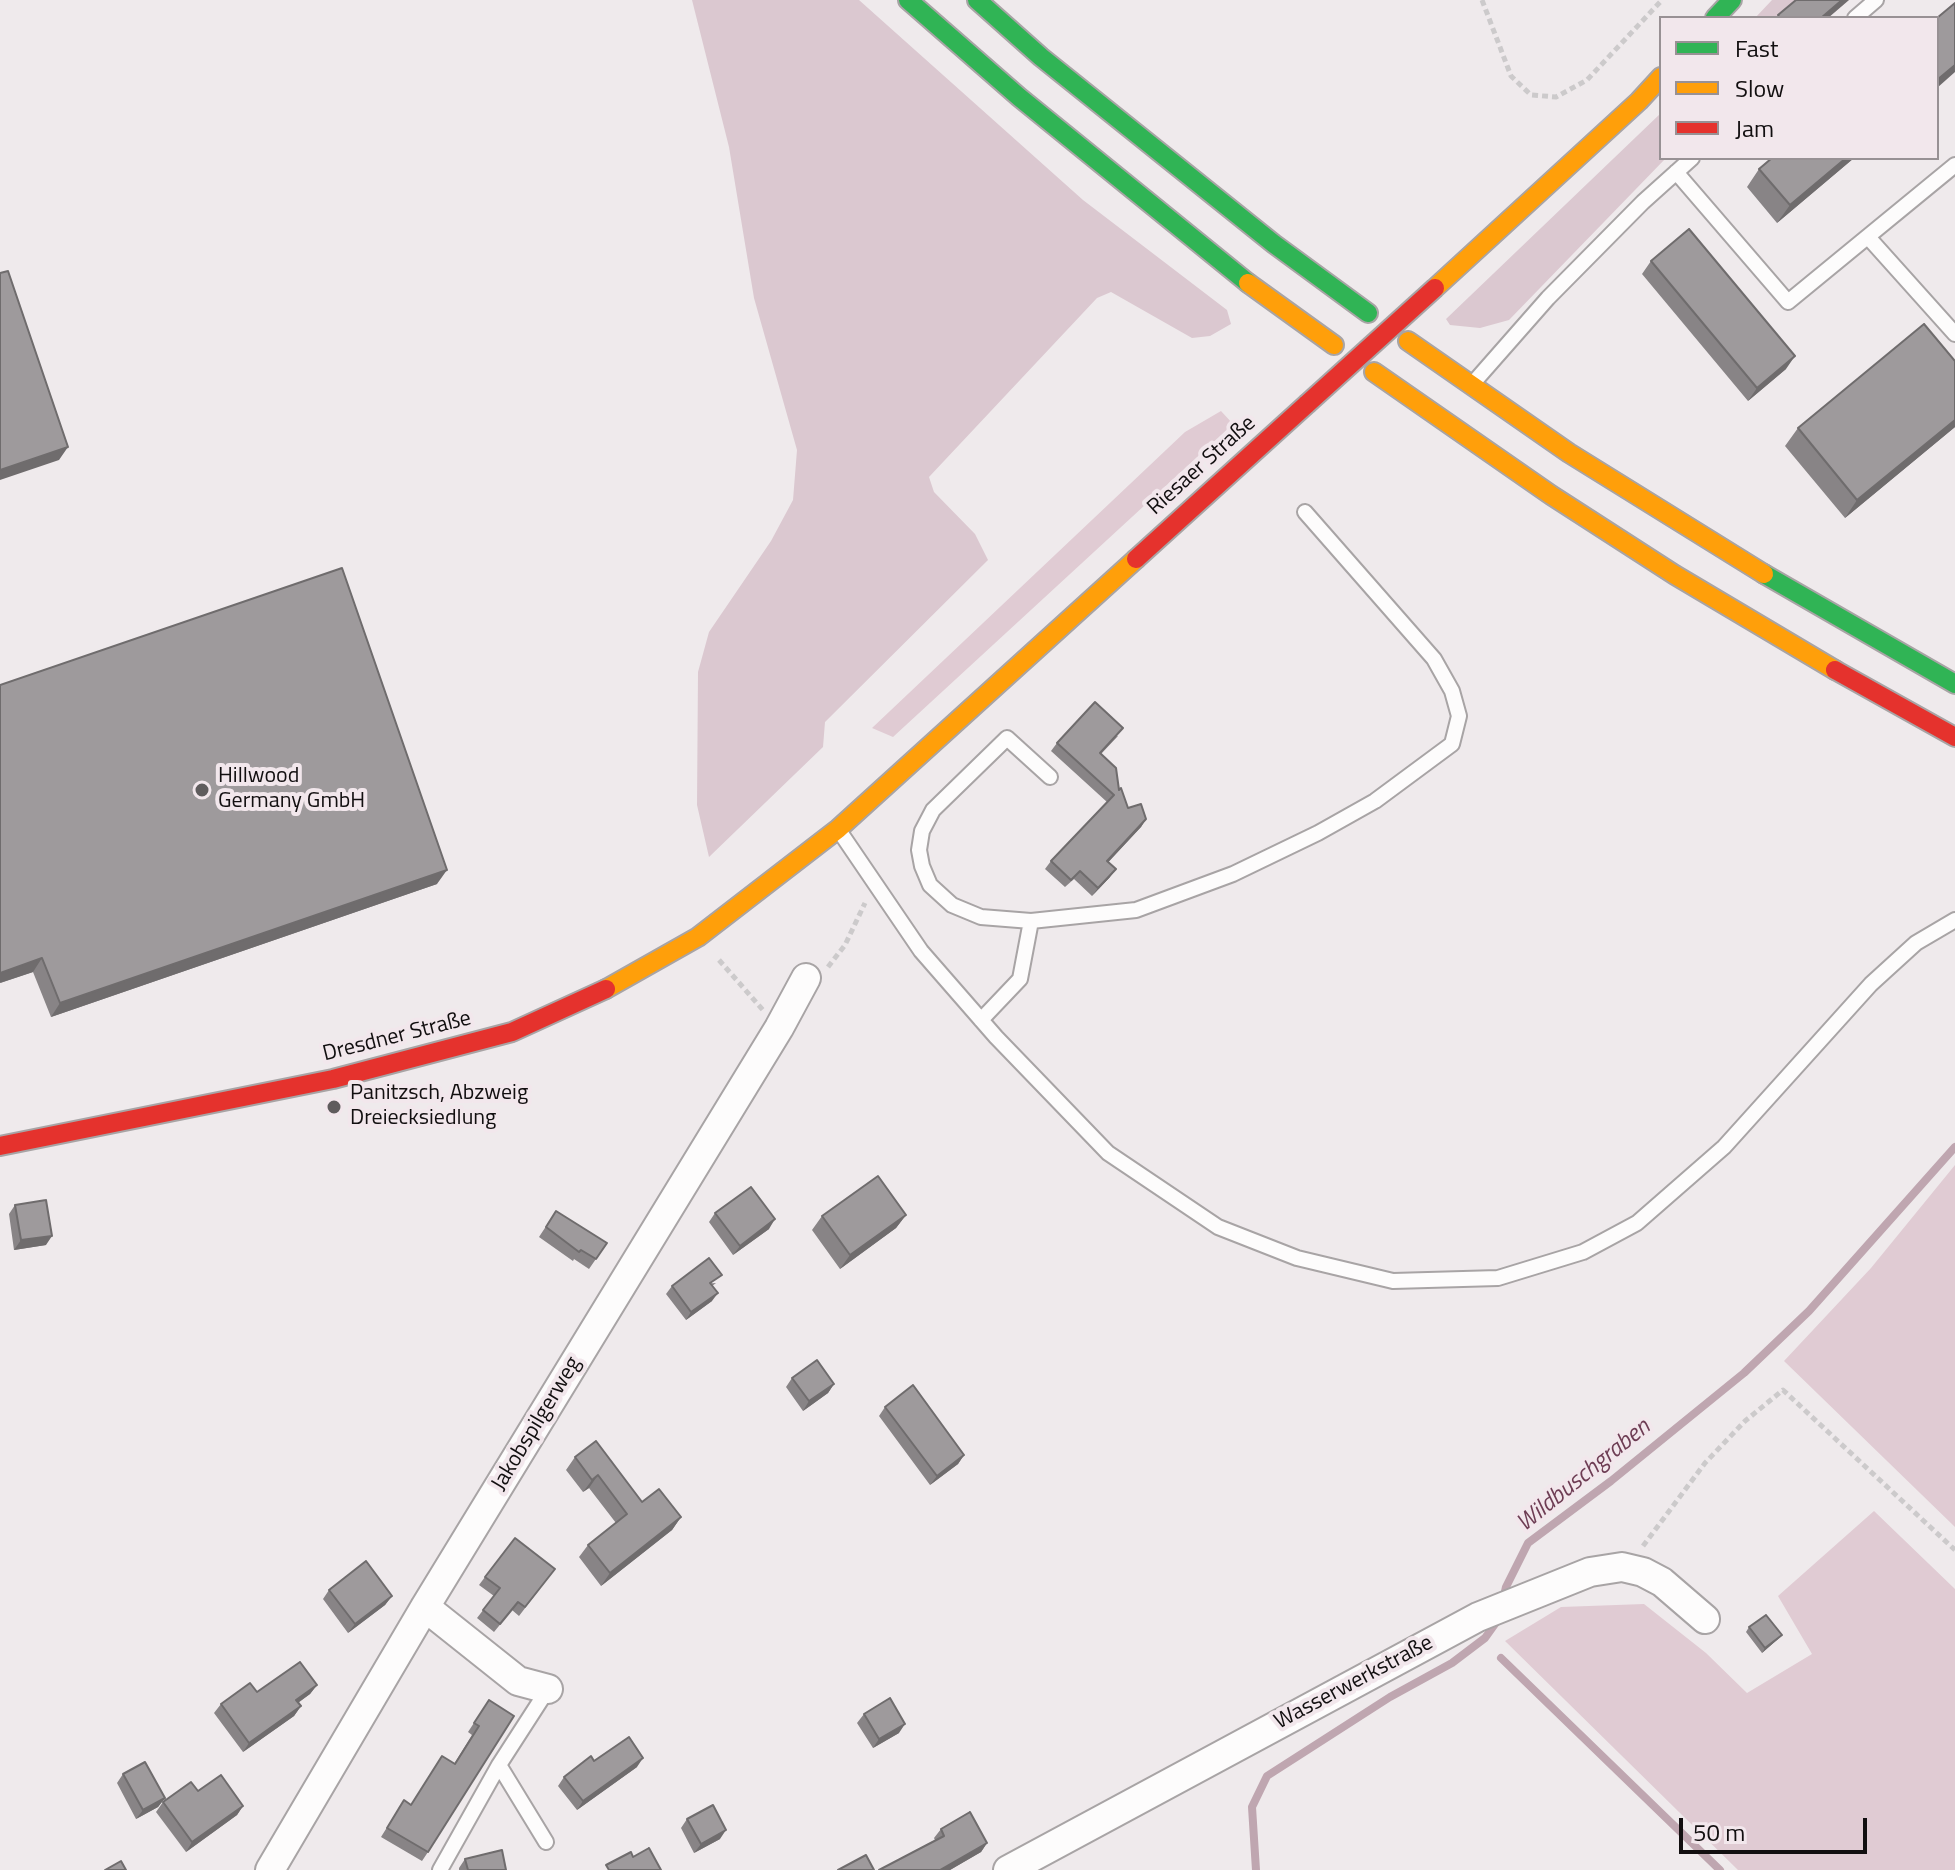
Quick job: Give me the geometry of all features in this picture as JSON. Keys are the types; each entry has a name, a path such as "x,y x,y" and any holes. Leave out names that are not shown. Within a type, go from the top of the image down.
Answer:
{"main road":[{"path":"908,0 1019,97 1240,277 1334,345"},
{"path":"977,0 1041,57 1274,244 1368,313"},
{"path":"1717,16 1732,0"},
{"name":"Riesaer Straße","path":"770,884 838,829 1435,288 1659,79"},
{"path":"1408,341 1569,453 1709,542 1955,684"},
{"path":"1374,372 1551,495 1675,575 1898,707 1955,737"},
{"name":"Dresdner Straße","path":"0,1146 333,1079 497,1036 602,991 698,937 770,884"}],"street":[{"name":"Jakobspilgerweg","path":"270,1870 425,1607 779,1028 806,978"},
{"path":"1622,1567 1643,1572 1662,1582 1705,1619"},
{"name":"Wasserwerkstraße","path":"1008,1870 1478,1617 1590,1572 1622,1567"},
{"path":"425,1607 518,1681 548,1689"}],"lane":[{"path":"1857,16 1876,0"},
{"path":"1471,386 1548,298 1690,160"},
{"path":"1676,172 1788,302 1955,165"},
{"path":"1868,237 1955,334"},
{"path":"1050,777 1007,738 933,810 922,831 919,850 930,885 952,905 981,917 1031,921 1136,910 1233,874 1318,833 1375,801 1452,744 1459,716 1452,691 1434,659 1305,512"},
{"path":"838,829 921,951 981,1020 1108,1153 1218,1227 1297,1258 1393,1281 1498,1278 1583,1252 1637,1223 1724,1147 1871,984 1916,943 1955,920"},
{"path":"981,1020 1020,979 1031,921"},
{"path":"440,1870 499,1765 548,1689"},
{"path":"499,1765 546,1842"}],"path":[{"path":"1482,0 1511,76 1531,95 1556,97 1587,80 1662,0"},
{"path":"806,978 828,967 845,945 868,897 877,887"},
{"path":"698,937 779,1028"},
{"path":"1622,1567 1647,1542 1705,1463 1745,1421 1783,1390 1955,1550"}],"shaded area":[{"path":"692,0 859,0 1083,200 1227,310 1231,324 1210,336 1192,338 1111,292 1097,298 929,477 934,492 975,534 988,560 825,722 823,747 709,857 697,805 698,672 709,632 771,541 793,500 797,450 754,298 729,147"},
{"path":"1772,0 1849,0 1830,16 1757,16"},
{"path":"1659,115 1659,160 1664,160 1509,320 1480,328 1450,325 1446,319"},
{"path":"1221,411 1233,424 893,737 872,728 1185,432"},
{"path":"1955,1165 1955,1527 1784,1361 1871,1268"},
{"path":"1874,1511 1955,1589 1955,1870 1738,1870 1505,1641 1561,1607 1644,1604 1706,1653 1747,1693 1812,1654 1778,1596"}],"building":[{"path":"1796,0 1842,0 1823,16 1778,15"},
{"path":"1955,3 1955,65 1939,78 1939,16"},
{"path":"1770,160 1844,160 1790,205 1759,169"},
{"path":"1689,229 1795,356 1757,388 1651,261"},
{"path":"8,271 68,447 0,470 0,273"},
{"path":"1924,324 1955,361 1955,420 1857,500 1798,428"},
{"name":"Hillwood Germany GmbH","path":"342,568 447,870 60,1003 42,958 0,973 0,685"},
{"path":"1095,702 1123,728 1100,753 1116,768 1119,790 1121,788 1128,808 1141,804 1146,819 1107,861 1116,869 1098,888 1080,871 1071,880 1051,861 1114,795 1057,743"},
{"path":"878,1176 906,1215 850,1255 822,1216"},
{"path":"751,1187 775,1219 740,1246 715,1213"},
{"path":"46,1200 52,1236 21,1240 15,1205"},
{"path":"556,1211 607,1243 596,1259 581,1250 579,1252 546,1227"},
{"path":"709,1258 722,1275 710,1283 718,1293 691,1312 672,1286"},
{"path":"817,1360 834,1384 809,1401 792,1378"},
{"path":"913,1385 964,1455 937,1476 885,1407"},
{"path":"596,1441 642,1502 659,1489 681,1517 610,1573 588,1545 627,1514 598,1475 592,1480 575,1457"},
{"path":"515,1538 555,1569 525,1607 518,1602 500,1624 483,1610 500,1588 485,1577"},
{"path":"366,1561 392,1596 355,1624 329,1590"},
{"path":"1766,1615 1782,1635 1765,1648 1749,1627"},
{"path":"300,1662 317,1685 296,1700 301,1706 249,1743 221,1704 250,1683 257,1692"},
{"path":"890,1698 905,1724 879,1739 864,1714"},
{"path":"489,1700 514,1716 428,1852 387,1828 404,1800 411,1805 442,1756 455,1764 479,1726 474,1723"},
{"path":"629,1737 643,1758 583,1801 564,1777 591,1756 594,1761"},
{"path":"145,1762 165,1798 143,1810 123,1774"},
{"path":"221,1775 243,1806 192,1842 163,1802 191,1782 198,1791"},
{"path":"713,1805 726,1830 701,1844 687,1819"},
{"path":"970,1812 987,1843 940,1870 879,1870 944,1836 941,1829"},
{"path":"649,1848 661,1870 609,1870 606,1865 631,1852 633,1857"},
{"path":"502,1850 506,1870 468,1870 465,1859"},
{"path":"866,1855 874,1870 838,1870"},
{"path":"121,1861 126,1870 105,1870"}],"waterway":[{"name":"Wildbuschgraben","path":"1503,1600 1506,1587 1528,1543 1611,1481 1744,1373 1809,1311 1955,1147"},
{"name":"Wildbuschgraben","path":"1256,1870 1252,1807 1267,1776 1390,1697 1452,1663 1485,1638 1500,1617"},
{"path":"1501,1658 1720,1870"}],"traffic: fast":[{"path":"908,0 1019,97 1248,283"},
{"path":"977,0 1041,57 1274,244 1368,313"},
{"path":"1717,16 1732,0"},
{"path":"1764,574 1955,684"}],"traffic: slow":[{"path":"1435,288 1659,79"},
{"path":"1248,283 1334,345"},
{"path":"1408,341 1569,453 1764,574"},
{"path":"1374,372 1551,495 1675,575 1835,670"},
{"path":"606,989 698,937 838,829 1136,559"}],"traffic: jam":[{"path":"1307,404 1435,288"},
{"path":"1136,559 1307,404"},
{"path":"1835,670 1955,737"},
{"path":"0,1146 333,1079 512,1032 606,989"}],"place":[{"name":"Hillwood Germany GmbH","path":"202,790"},
{"name":"Panitzsch, Abzweig Dreiecksiedlung","path":"334,1107"}]}
